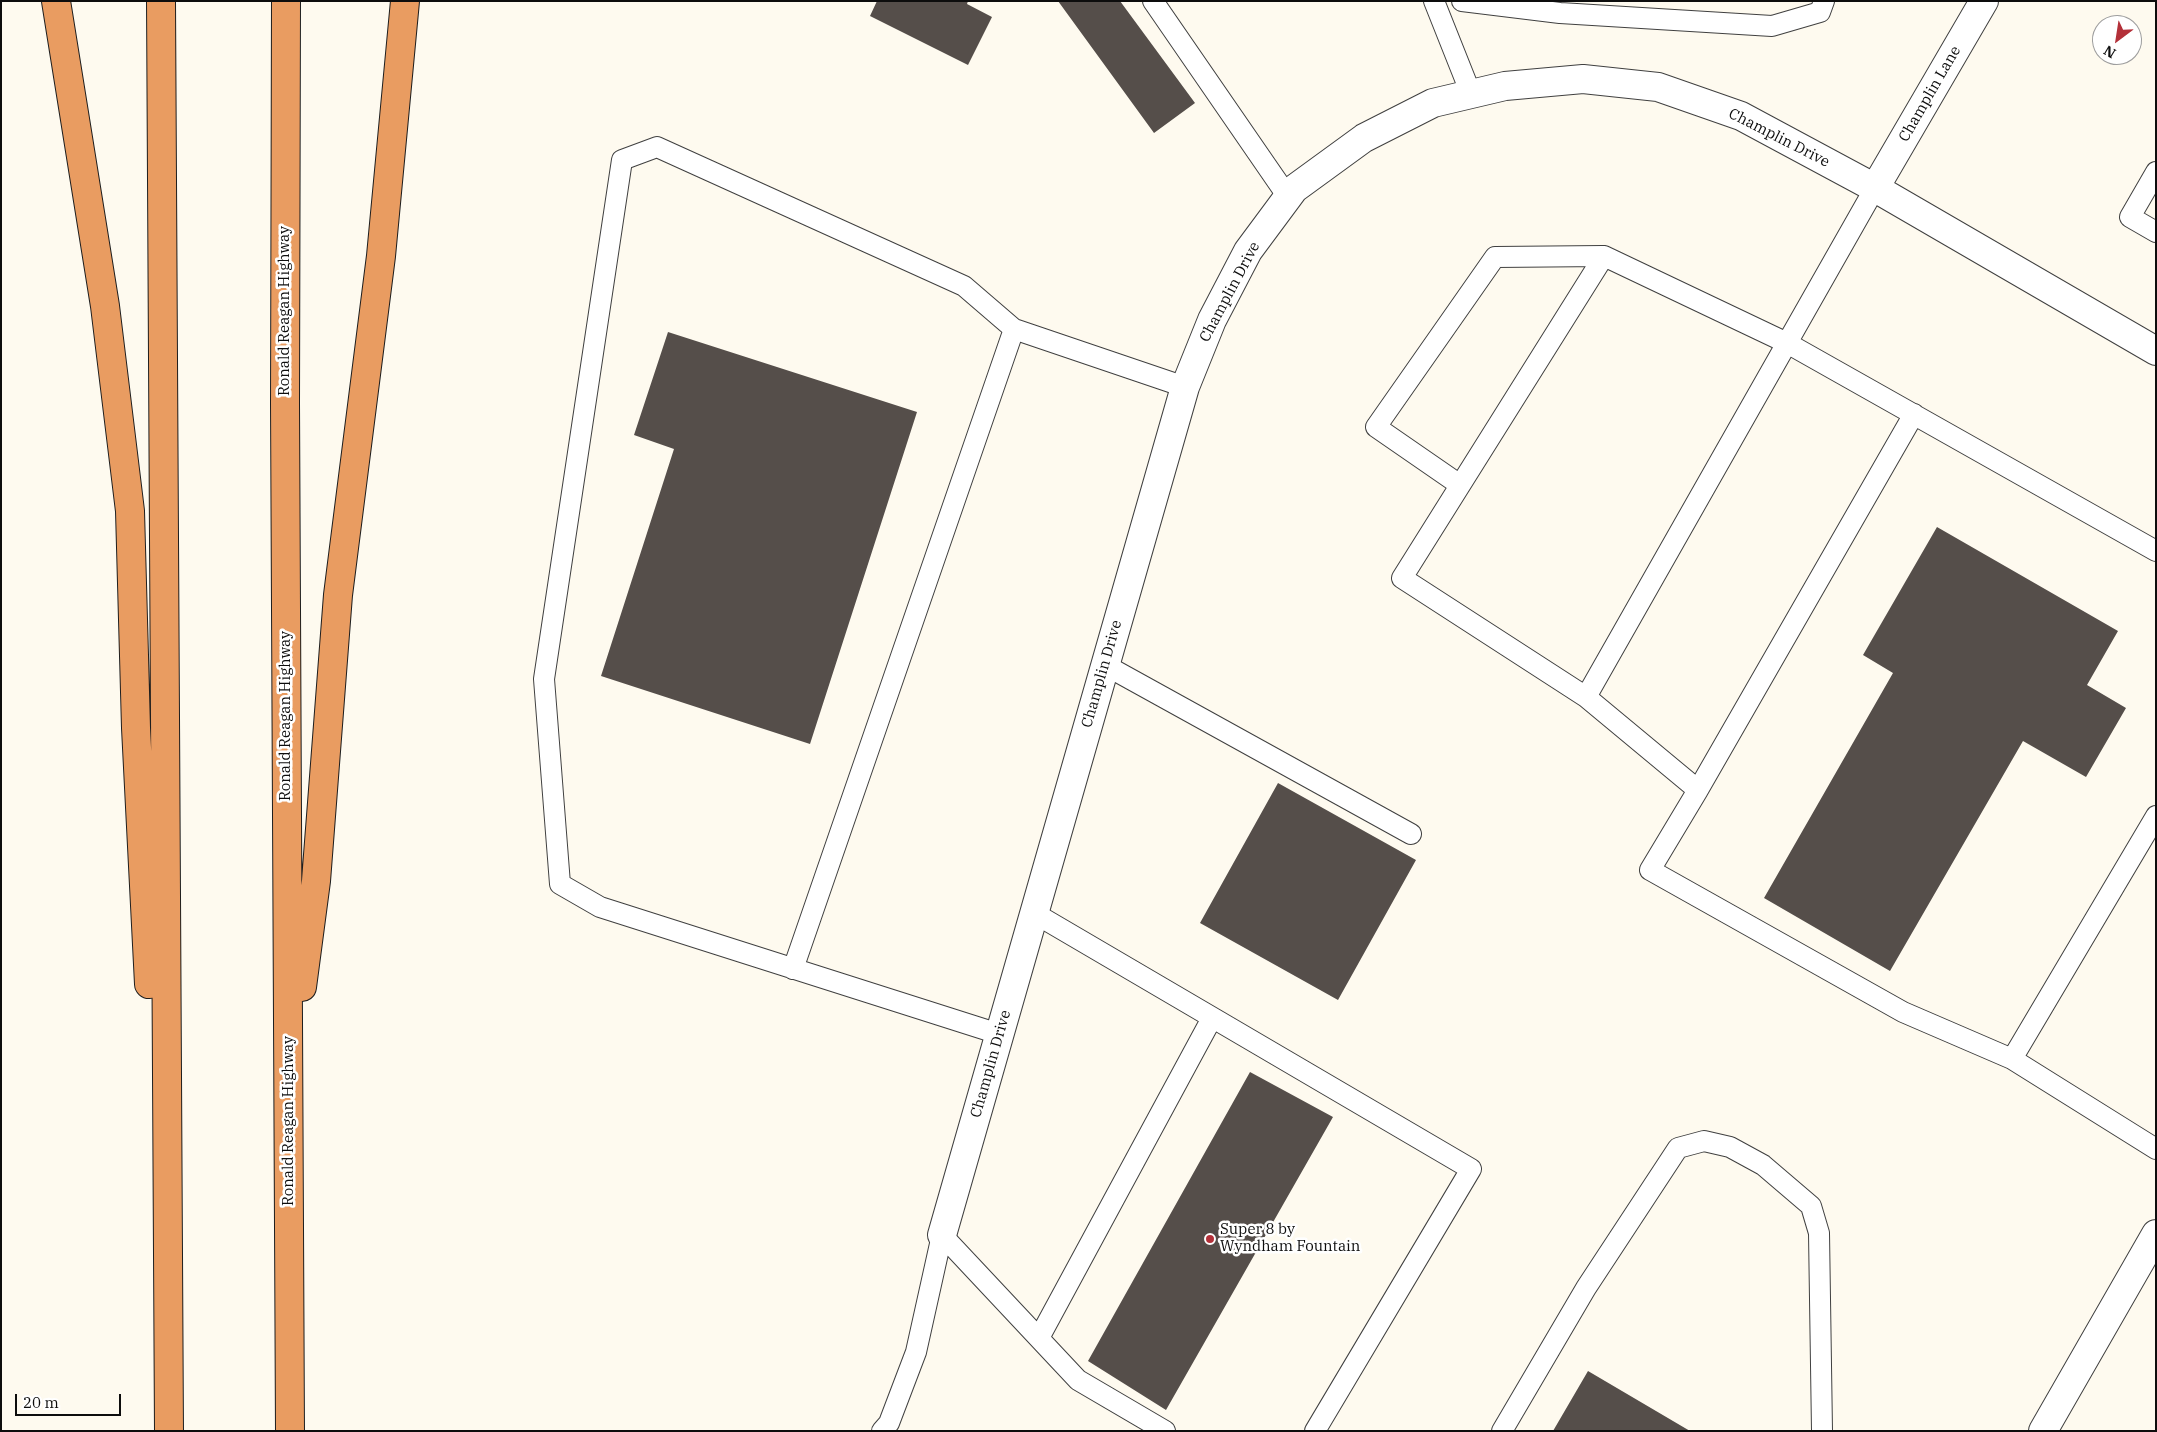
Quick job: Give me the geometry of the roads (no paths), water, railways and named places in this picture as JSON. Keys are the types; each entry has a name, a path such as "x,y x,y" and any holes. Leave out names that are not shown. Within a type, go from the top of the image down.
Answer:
{"highway":[{"path":"56,1 105,306 130,511 136,728 169,1377"},
{"path":"161,1 169,1431"},
{"name":"Ronald Reagan Highway","path":"286,1 285,422 290,1075 290,1431"},
{"path":"290,1075 316,881 338,595 380,256 405,1"}],"street":[{"name":"Champlin Lane","path":"1876,188 1984,1"},
{"name":"Champlin Drive","path":"942,1235 1185,388 1212,320 1248,251 1294,189 1364,138 1433,103 1505,86 1583,79 1658,87 1741,116 1876,188 2156,351"},
{"path":"2043,1431 2156,1234"}],"lane":[{"path":"1153,1 1288,198"},
{"path":"1434,1 1471,94"},
{"path":"1462,1 1560,13 1772,26 1820,12 1824,1"},
{"path":"999,1034 600,907 560,884 544,679 622,160 657,147 964,286 1014,329 1185,388"},
{"path":"2156,172 2130,217 2156,232"},
{"path":"1586,697 1876,188"},
{"path":"1604,256 1402,578 1586,697 1698,790"},
{"path":"1460,486 1376,427 1495,257 1604,256 1787,343 2156,551"},
{"path":"793,969 1014,329"},
{"path":"1914,414 1650,870 1903,1012 2012,1059 2156,1149"},
{"path":"1105,665 1411,834"},
{"path":"2012,1059 2156,816"},
{"path":"1034,913 1471,1169 1316,1431"},
{"path":"1039,1338 1212,1018"},
{"path":"1502,1431 1586,1288 1678,1148 1704,1141 1730,1147 1763,1164 1812,1206 1819,1233 1822,1431"},
{"path":"942,1235 1078,1380 1165,1431"},
{"path":"882,1431 889,1423 916,1352 942,1235"}],"place":[{"name":"Super 8 by Wyndham Fountain","path":"1210,1239"}]}
